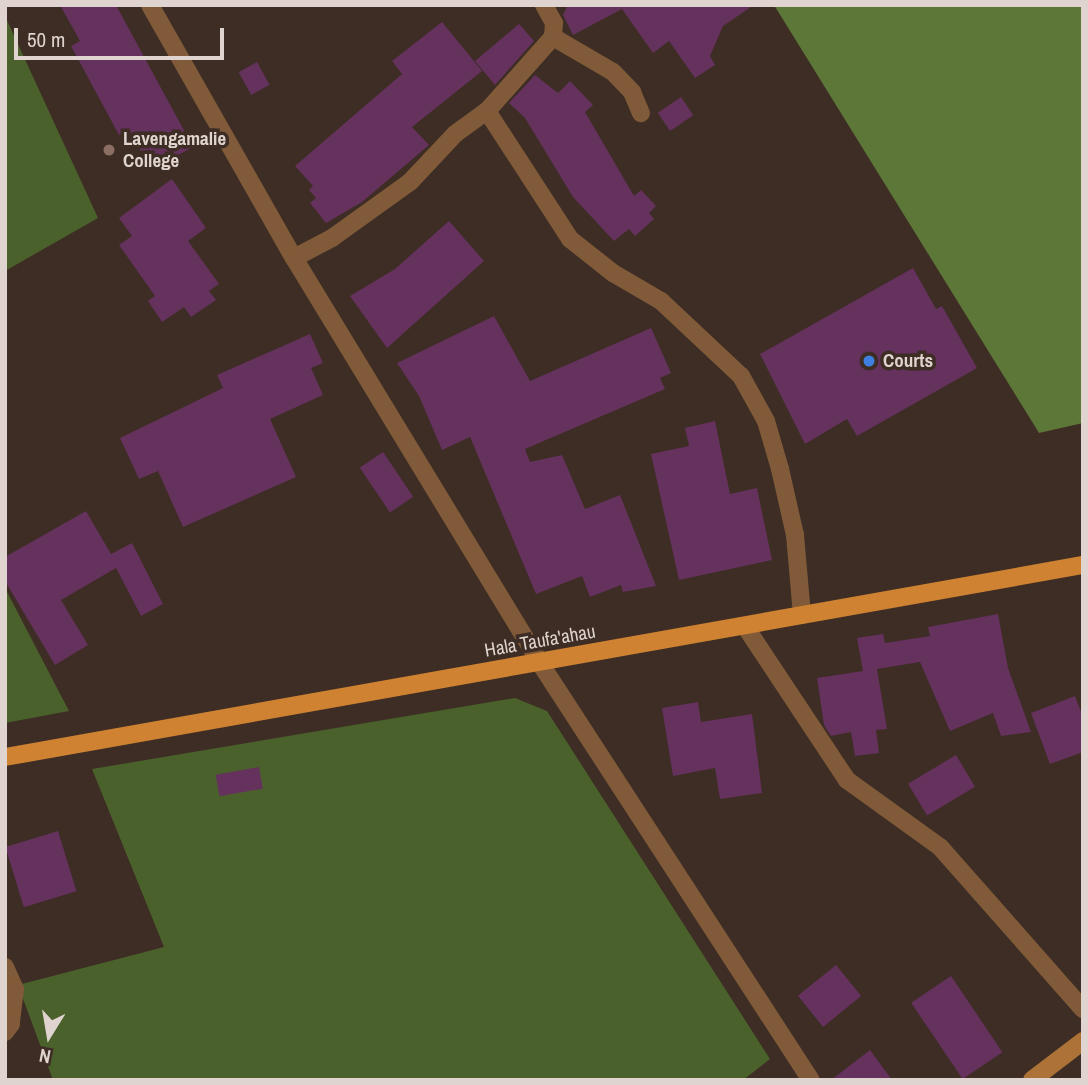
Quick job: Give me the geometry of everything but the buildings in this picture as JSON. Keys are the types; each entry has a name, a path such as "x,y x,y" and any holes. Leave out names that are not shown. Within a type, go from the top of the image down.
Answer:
{"main road":[{"name":"Hala Taufa'ahau","path":"5,757 1083,565"},
{"path":"1032,1080 1083,1041"}],"street":[{"path":"150,5 294,258 540,663 811,1080"},
{"path":"294,258 332,238 410,183 455,134 487,111 553,37 554,23 544,5"},
{"path":"553,37 613,72 632,92 642,113"},
{"path":"487,111 570,239 613,273 661,301 741,376 766,421 780,469 795,535 802,615"},
{"path":"745,626 847,780 940,847 1083,1009"},
{"path":"5,967 15,989 11,1024 5,1031"}],"green space":[{"path":"774,5 1083,5 1083,423 1039,433"},
{"path":"5,16 98,218 5,271"},
{"path":"5,588 69,711 5,723"},
{"path":"515,698 547,711 770,1059 743,1080 53,1080 18,985 164,947 92,769"}],"place":[{"name":"Lavengamalie College","path":"109,150"},
{"name":"Courts","path":"869,361"}]}
